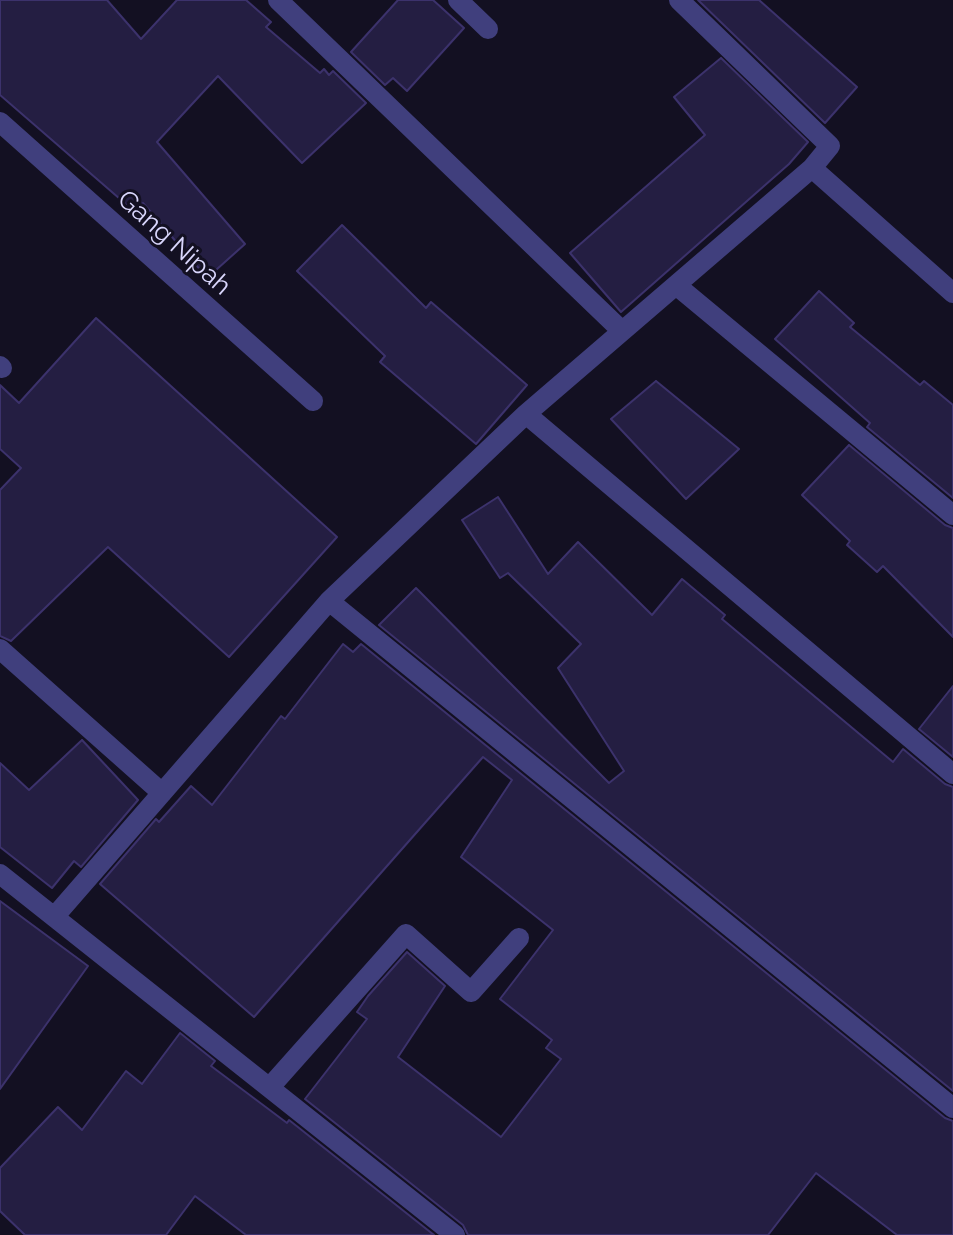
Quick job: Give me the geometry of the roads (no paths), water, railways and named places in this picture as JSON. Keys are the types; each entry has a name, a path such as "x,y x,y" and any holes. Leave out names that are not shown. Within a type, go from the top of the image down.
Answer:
{"street":[{"path":"278,0 622,331"},
{"path":"458,0 488,29"},
{"path":"55,916 329,601 526,414 812,168 830,146 679,0"},
{"name":"Gang Nipah","path":"0,122 313,401"},
{"path":"812,168 953,293"},
{"path":"676,285 953,515"},
{"path":"526,414 953,774"},
{"path":"329,601 953,1108"},
{"path":"0,649 162,793"},
{"path":"0,874 455,1235"},
{"path":"270,1087 406,934 471,992 519,938"}]}
